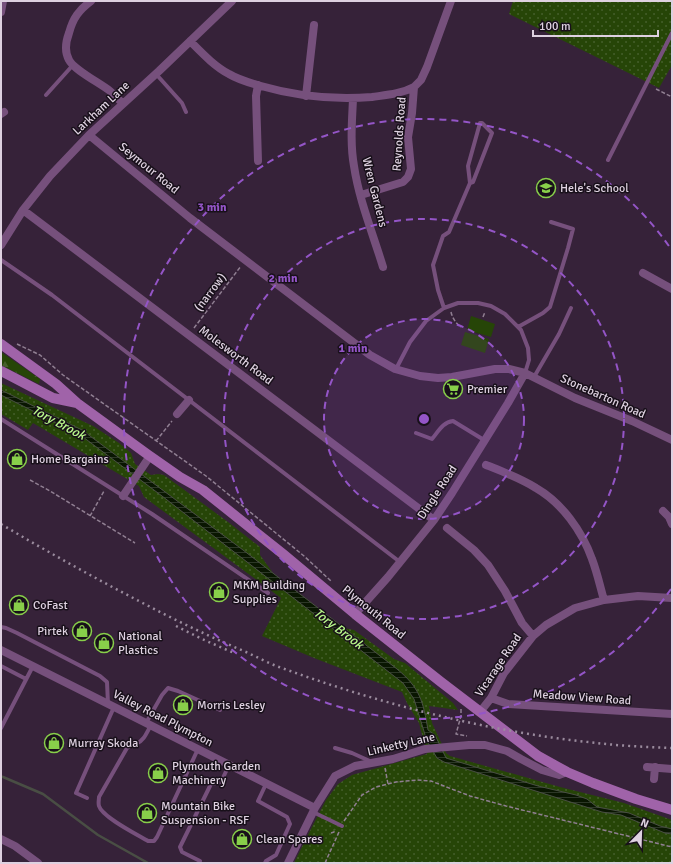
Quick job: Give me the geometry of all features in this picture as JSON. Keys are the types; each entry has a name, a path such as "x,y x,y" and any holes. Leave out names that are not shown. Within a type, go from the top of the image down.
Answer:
{"main road":[{"name":"Plymouth Road","path":"1,344 56,384 77,403 150,456 208,495 283,554 355,614 538,756 567,772 593,783 636,799 672,810"},
{"name":"Plymouth Road","path":"1,371 53,398 77,403"}],"street":[{"path":"1,12 3,1"},
{"path":"91,1 75,16 69,31 66,45 68,59 73,66 111,92 123,104"},
{"name":"Larkham Lane","path":"2,242 23,210 50,176 89,135 156,74 232,1"},
{"name":"Reynolds Road","path":"361,195 403,182 408,177 411,169 408,137 414,87 421,80 427,67 451,1"},
{"path":"306,96 314,25"},
{"path":"190,41 214,65 229,74 244,81 282,92 329,98 352,98 380,96 402,92 414,87"},
{"path":"258,85 256,96 258,161"},
{"name":"Wren Gardens","path":"352,98 352,141 354,166 361,195 383,267"},
{"name":"Seymour Road","path":"89,135 190,218 370,355 396,369 420,376 438,378 452,377 495,369 509,369 525,373"},
{"name":"Molesworth Road","path":"23,210 434,520"},
{"path":"643,274 672,289"},
{"name":"Stonebarton Road","path":"525,373 575,398 672,440"},
{"name":"Dingle Road","path":"355,614 434,520 508,403 525,373"},
{"path":"177,414 190,400"},
{"path":"123,496 142,470 150,456"},
{"path":"486,465 512,475 538,489 556,503 583,538 592,559 604,600"},
{"path":"663,511 672,524"},
{"path":"448,528 474,550 488,565 505,591 522,622 533,636"},
{"name":"Vicarage Road","path":"484,715 504,673 533,636 546,625 575,608 604,600 638,596 672,598"},
{"name":"Valley Road Plympton","path":"1,650 229,765 314,810"},
{"name":"Meadow View Road","path":"491,698 508,704 672,714"},
{"name":"Linketty Lane","path":"288,863 314,810 335,776 355,766 393,759 425,749 485,745 507,751 542,770 559,775 567,772"},
{"path":"654,779 651,767 672,769"},
{"path":"1,839 15,846 38,863"}],"lane":[{"path":"608,160 672,33"},
{"path":"46,95 73,66"},
{"path":"156,74 182,102 186,112"},
{"path":"444,308 438,290 433,265 443,236 449,232 470,183 473,182 492,133 482,123 480,123 468,166 470,183"},
{"path":"518,327 543,313 550,307 573,229 551,222"},
{"path":"1,260 52,295 400,562"},
{"path":"396,369 410,342 426,321 449,306 458,303 478,303 491,306 505,314 521,330 528,348 529,360 525,373"},
{"path":"534,378 559,334 571,308"},
{"path":"1,419 152,514 268,593"},
{"path":"416,433 432,439 445,423 453,421 484,440"},
{"path":"1,627 17,633 100,676 107,682 111,705 76,793 87,798"},
{"path":"1,666 26,679"},
{"path":"1,728 33,666"},
{"path":"198,750 154,841 148,841 114,821 101,811 98,801 99,797 127,748 138,744 145,736 148,724 162,695 168,688 220,710"},
{"path":"335,748 352,753 374,763"},
{"path":"200,861 182,852 180,847 211,784 221,782 229,765"},
{"path":"265,863 276,855 290,824 287,817 258,801 266,784"},
{"path":"314,810 342,826"}],"path":[{"path":"656,89 672,97"},
{"name":"(narrow)","path":"189,335 246,260"},
{"path":"449,306 451,315 460,327"},
{"path":"14,342 40,355 63,375 206,476 304,556 332,582"},
{"path":"156,441 177,414"},
{"path":"30,480 135,543"},
{"path":"90,516 107,486"},
{"path":"456,734 461,716"},
{"path":"383,761 388,784"},
{"path":"325,863 345,820 362,795 376,787 396,782 417,780 431,782 470,796 506,806 672,847"}],"green space":[{"path":"513,1 672,1 672,65 659,88 509,14"},
{"path":"471,316 495,324 491,337 467,330"},
{"path":"465,332 489,339 485,353 461,345"},
{"path":"1,352 40,379 39,384 1,365"},
{"path":"1,383 93,426 119,443 131,453 135,464 151,475 164,475 260,547 260,555 273,573 344,628 354,630 394,659 405,663 453,703 458,710 429,706 432,723 446,753 450,756 560,787 624,803 672,820 672,863 294,863 326,800 338,784 352,775 427,754 419,723 402,692 262,636 281,598 144,497 139,486 33,423 28,430 1,414"}],"water":[{"name":"Tory Brook","path":"1,390 82,430 243,550 397,669 416,689 422,703 428,730 435,735 446,758 538,786 576,795 587,799 597,807 629,813 660,826 672,829 672,834 665,833 621,815 602,812 444,762 437,758 427,741 414,699 403,683 162,496 79,434 1,395"}],"waterway":[{"path":"1,776 43,794 98,835 148,863"}],"railway":[{"path":"1,524 84,572 178,621 271,664 317,680 356,693 435,715 516,732 606,744 672,748"},
{"path":"176,626 234,653"}],"place":[{"name":"Hele's School","path":"546,188"},
{"name":"Premier","path":"453,389"},
{"name":"Home Bargains","path":"17,459"},
{"name":"MKM Building Supplies","path":"219,592"},
{"name":"CoFast","path":"19,605"},
{"name":"Pirtek","path":"82,631"},
{"name":"National Plastics","path":"104,643"},
{"name":"Morris Lesley","path":"183,705"},
{"name":"Murray Skoda","path":"54,743"},
{"name":"Plymouth Garden Machinery","path":"158,773"},
{"name":"Mountain Bike Suspension - RSF","path":"147,813"},
{"name":"Clean Spares","path":"242,839"}]}
